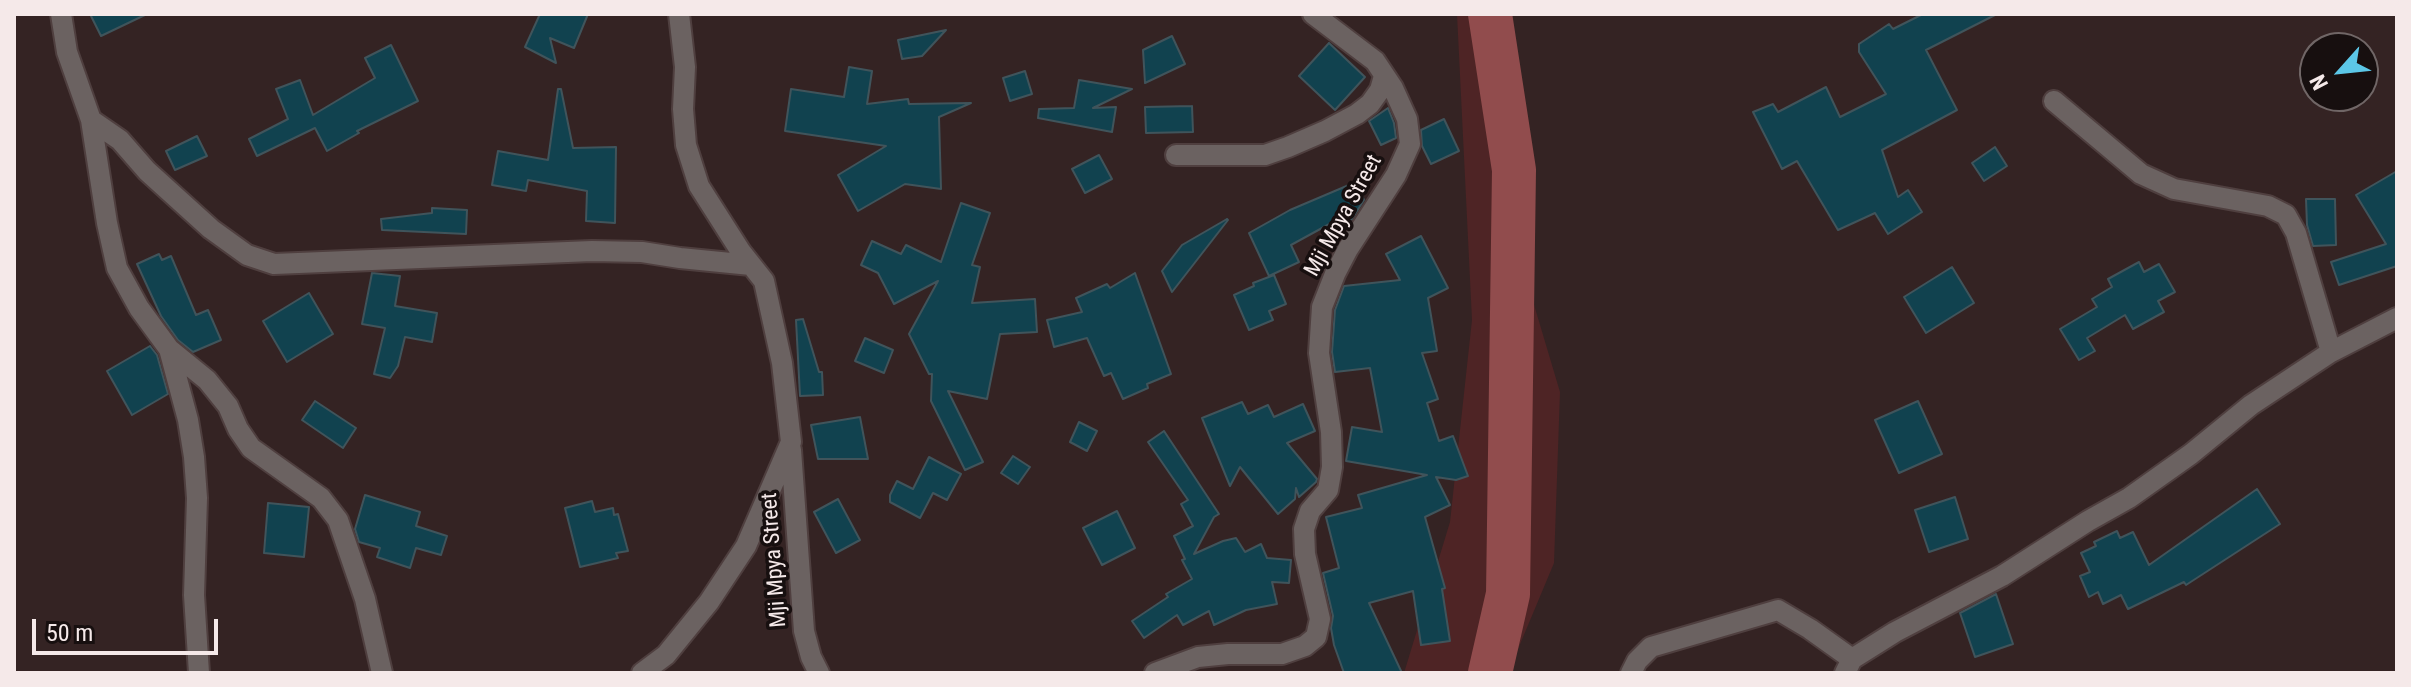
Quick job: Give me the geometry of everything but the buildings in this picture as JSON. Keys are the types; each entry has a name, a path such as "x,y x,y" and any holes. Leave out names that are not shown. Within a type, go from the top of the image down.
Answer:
{"street":[{"path":"61,14 67,52 91,120 117,268 139,308 169,349 207,380 228,406 251,448 321,498 338,520 365,599 382,673"},
{"name":"Mji Mpya Street","path":"679,14 685,67 683,109 686,145 699,186 741,252 764,281 782,363 791,442 804,631 819,673"},
{"name":"Mji Mpya Street","path":"1155,673 1198,657 1282,654 1305,646 1316,637 1320,619 1305,554 1304,529 1310,511 1328,490 1332,467 1331,432 1319,353 1322,307 1348,249 1396,175 1410,144 1407,119 1375,61 1313,14"},
{"path":"1176,155 1265,155 1288,147 1357,114 1370,104 1380,90 1384,76"},
{"path":"2054,101 2141,174 2174,189 2268,206 2286,215 2296,233 2331,352"},
{"path":"91,120 120,140 147,171 211,229 247,255 274,264 604,251 642,252 751,265"},
{"path":"1631,673 1637,661 1651,647 1778,610 1810,629 1848,666 1895,632 2002,576 2129,498 2191,454 2251,405 2331,352 2397,318"},
{"path":"169,349 188,420 194,457 197,498 194,595 199,673"},
{"path":"642,673 666,655 717,591 746,546 791,442"}],"shaded area":[{"path":"1457,14 1507,14 1521,261 1560,392 1554,563 1508,673 1404,673 1450,522 1472,320"}],"waterway":[{"path":"1490,14 1514,170 1508,594 1490,673"}]}
